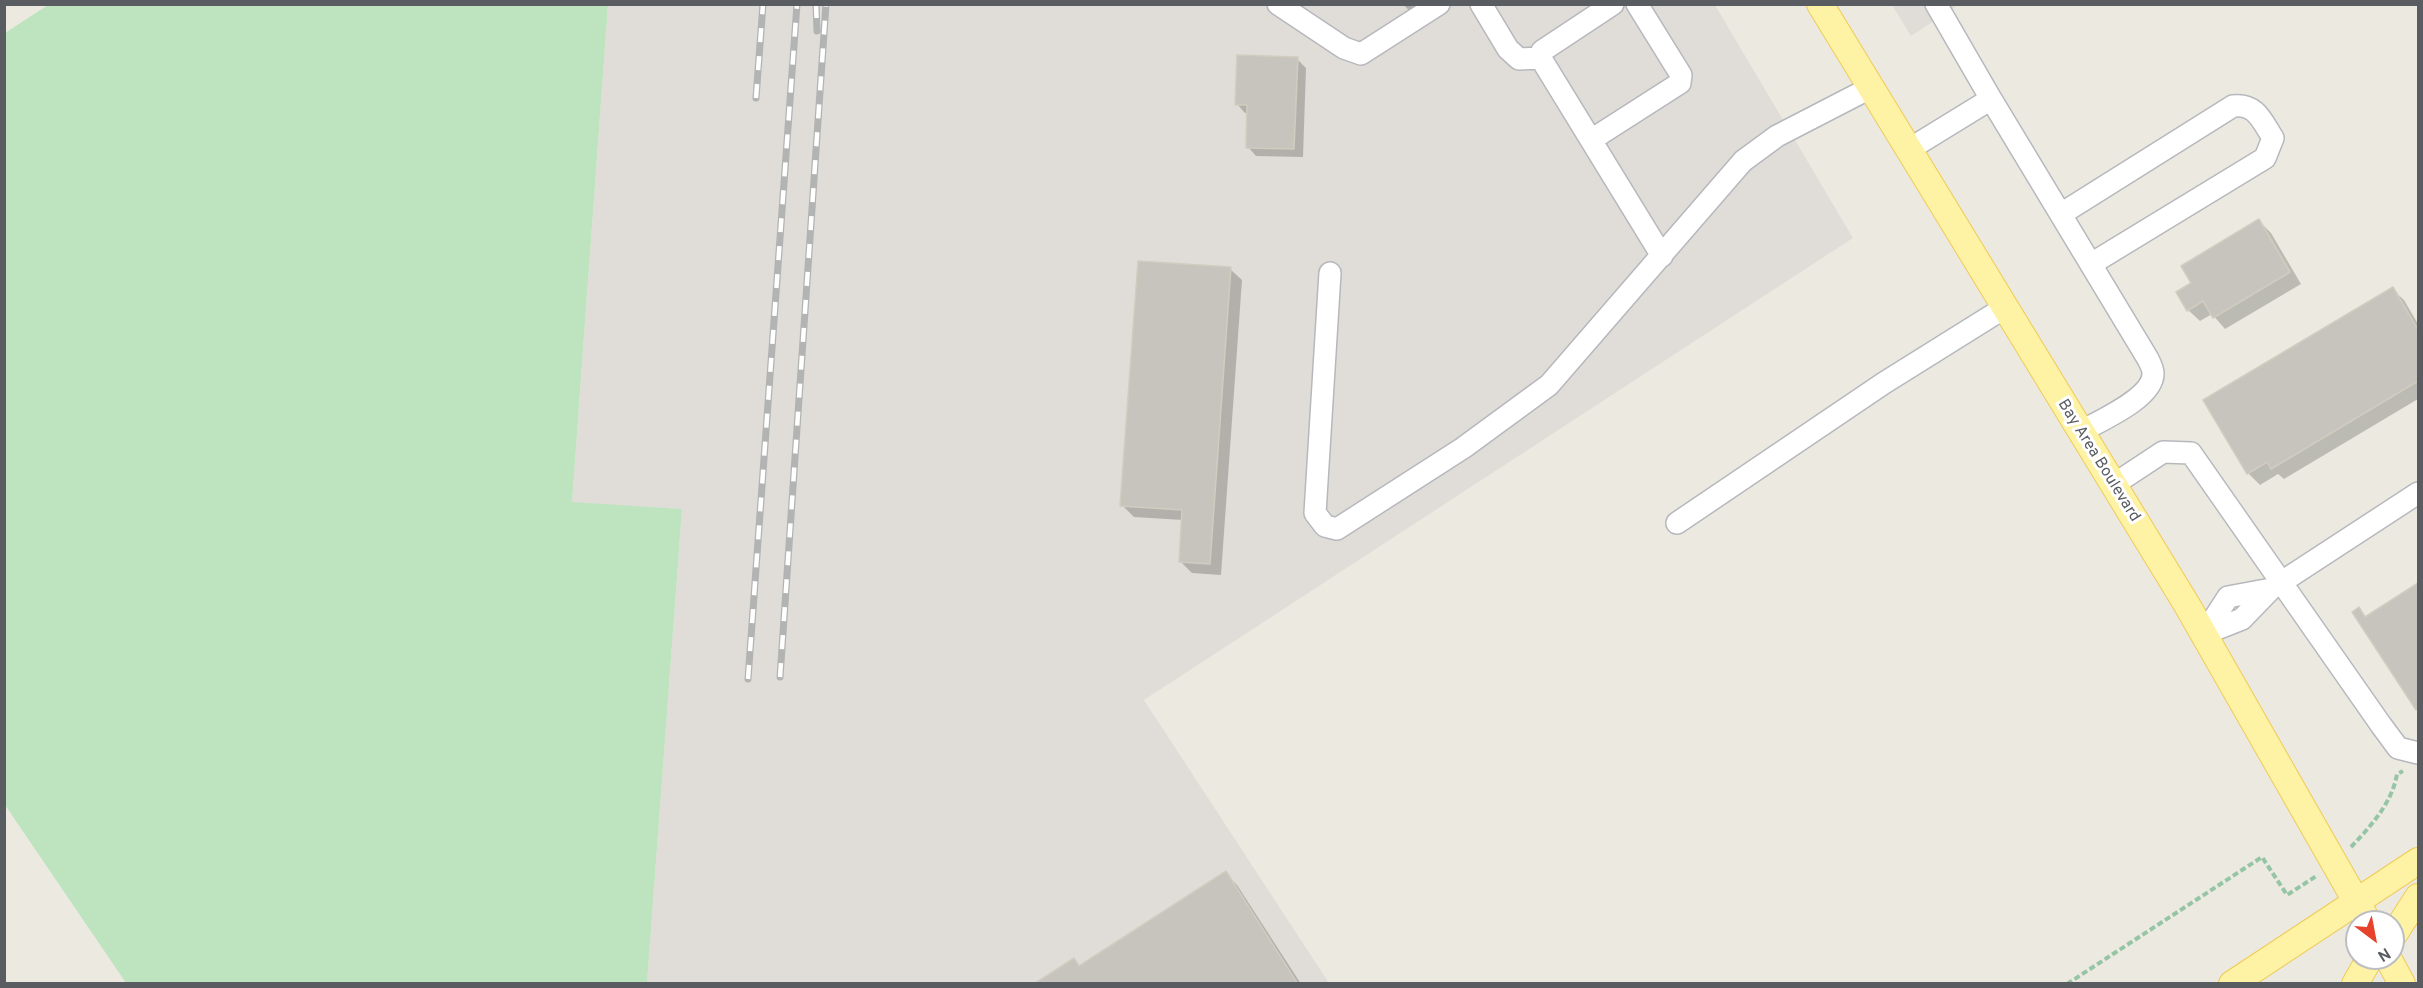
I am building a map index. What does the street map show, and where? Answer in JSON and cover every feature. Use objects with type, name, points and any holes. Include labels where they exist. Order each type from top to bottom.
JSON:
[{"type":"main road","name":"Bay Area Boulevard","points":[[1820,4],[2204,634],[2361,910]]},
{"type":"main road","points":[[2364,910],[2418,861]]},
{"type":"main road","points":[[2405,917],[2418,897]]},
{"type":"main road","points":[[2232,984],[2345,921]]},
{"type":"main road","points":[[2355,984],[2363,970]]},
{"type":"main road","points":[[2394,970],[2402,984]]},
{"type":"lane","points":[[1278,4],[1344,48],[1361,54],[1439,4]]},
{"type":"lane","points":[[1481,4],[1508,49],[1519,59],[1540,58]]},
{"type":"lane","points":[[1613,4],[1542,51],[1540,58],[1662,256]]},
{"type":"lane","points":[[1591,140],[1680,83],[1681,75],[1637,4]]},
{"type":"lane","points":[[1936,4],[2148,359],[2153,373],[2150,384],[2135,400],[2080,432]]},
{"type":"lane","points":[[1330,273],[1315,513],[1325,526],[1337,529],[1463,448],[1548,385],[1743,161],[1777,136],[1870,88]]},
{"type":"lane","points":[[1908,150],[1991,99]]},
{"type":"lane","points":[[2061,214],[2233,106],[2243,105],[2254,109],[2273,138],[2265,158],[2091,264]]},
{"type":"lane","points":[[1677,523],[1884,383],[2004,308]]},
{"type":"lane","points":[[2113,485],[2163,452],[2191,453],[2276,586],[2398,748],[2415,759]]},
{"type":"lane","points":[[2204,634],[2242,619],[2276,586],[2418,493]]},
{"type":"path","points":[[2067,984],[2262,857],[2287,895],[2334,865],[2371,825],[2394,790],[2397,774],[2415,759]]},
{"type":"shaded area","points":[[608,5],[1715,5],[1853,238],[1144,700],[1329,983],[647,983],[682,509],[572,503]]},
{"type":"shaded area","points":[[1892,5],[1958,5],[1911,36]]},
{"type":"green space","points":[[48,5],[608,5],[572,502],[682,509],[647,983],[126,983],[5,805],[5,33]]},
{"type":"building","points":[[1237,55],[1298,57],[1294,149],[1246,148],[1247,105],[1235,105]]},
{"type":"building","points":[[2259,219],[2290,272],[2213,318],[2203,301],[2187,311],[2176,292],[2191,283],[2181,266]]},
{"type":"building","points":[[1138,261],[1231,267],[1210,564],[1179,562],[1182,510],[1120,506]]},
{"type":"building","points":[[2393,287],[2418,330],[2418,381],[2271,469],[2267,462],[2247,474],[2203,400]]},
{"type":"building","points":[[2418,583],[2418,709],[2416,710],[2352,612],[2359,607],[2365,617]]},
{"type":"building","points":[[1226,871],[1298,984],[1034,984],[1074,958],[1079,966]]},
{"type":"railway","points":[[756,98],[763,4]]},
{"type":"railway","points":[[748,679],[797,4]]},
{"type":"railway","points":[[816,4],[817,31]]},
{"type":"railway","points":[[780,677],[826,4]]}]
